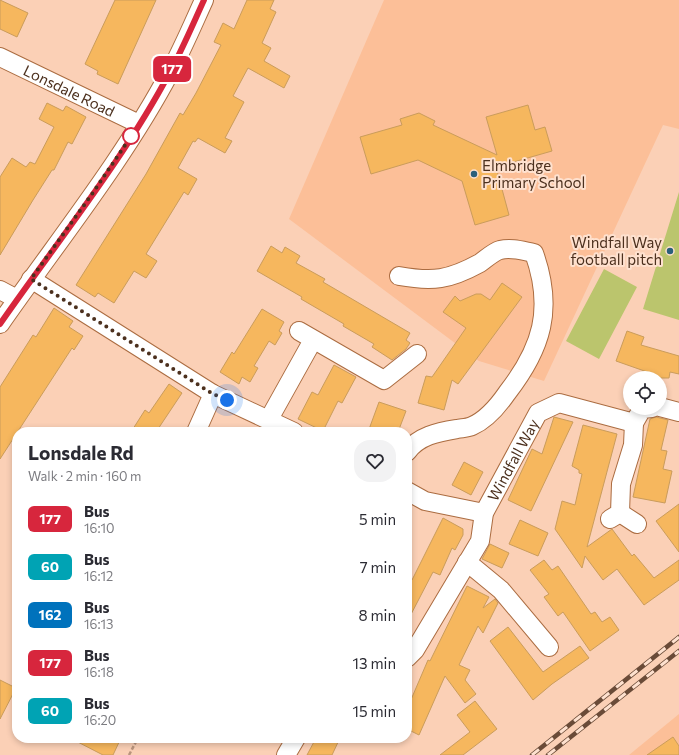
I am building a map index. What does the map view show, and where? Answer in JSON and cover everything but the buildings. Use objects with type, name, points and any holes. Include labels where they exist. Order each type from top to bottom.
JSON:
[{"type":"street","points":[[0,324],[92,194],[139,124],[170,72],[204,0]]},
{"type":"street","name":"Lonsdale Road","points":[[0,57],[139,124]]},
{"type":"street","points":[[399,276],[425,281],[442,279],[463,273],[499,250],[511,248],[534,253],[542,274],[544,299],[541,334],[524,372],[499,404],[485,418],[471,427],[434,433],[412,444]]},
{"type":"street","points":[[31,279],[213,394],[284,427]]},
{"type":"street","points":[[0,290],[17,299]]},
{"type":"street","points":[[269,419],[306,336],[384,380],[417,354]]},
{"type":"street","points":[[198,427],[213,394]]},
{"type":"street","name":"Windfall Way","points":[[412,653],[480,541],[484,513],[538,413],[559,403],[634,423]]},
{"type":"street","points":[[667,409],[679,412]]},
{"type":"street","points":[[637,524],[615,516],[621,484],[633,445],[634,423],[639,415]]},
{"type":"street","name":"Windfall Way","points":[[412,494],[425,501],[484,513]]},
{"type":"street","points":[[467,562],[501,590],[549,647]]},
{"type":"street","points":[[286,755],[293,743]]},
{"type":"path","points":[[129,755],[135,743]]},
{"type":"shaded area","name":"Elmbridge Primary School","points":[[384,0],[679,0],[679,129],[663,125],[544,381],[479,361],[289,219]]},
{"type":"shaded area","points":[[679,714],[679,755],[629,755]]},
{"type":"green space","name":"Windfall Way football pitch","points":[[679,192],[679,320],[643,309]]},
{"type":"green space","points":[[604,269],[637,287],[599,359],[566,341]]},
{"type":"railway","points":[[532,755],[679,637]]},
{"type":"railway","points":[[548,755],[679,651]]},
{"type":"bus line","name":"177","points":[[0,324],[92,194],[139,124],[170,72],[204,0]]},
{"type":"place","name":"Elmbridge Primary School","points":[[474,174]]},
{"type":"place","name":"Windfall Way football pitch","points":[[670,251]]},
{"type":"route","points":[[131,136],[134,132],[31,279],[213,394],[227,400]]}]
